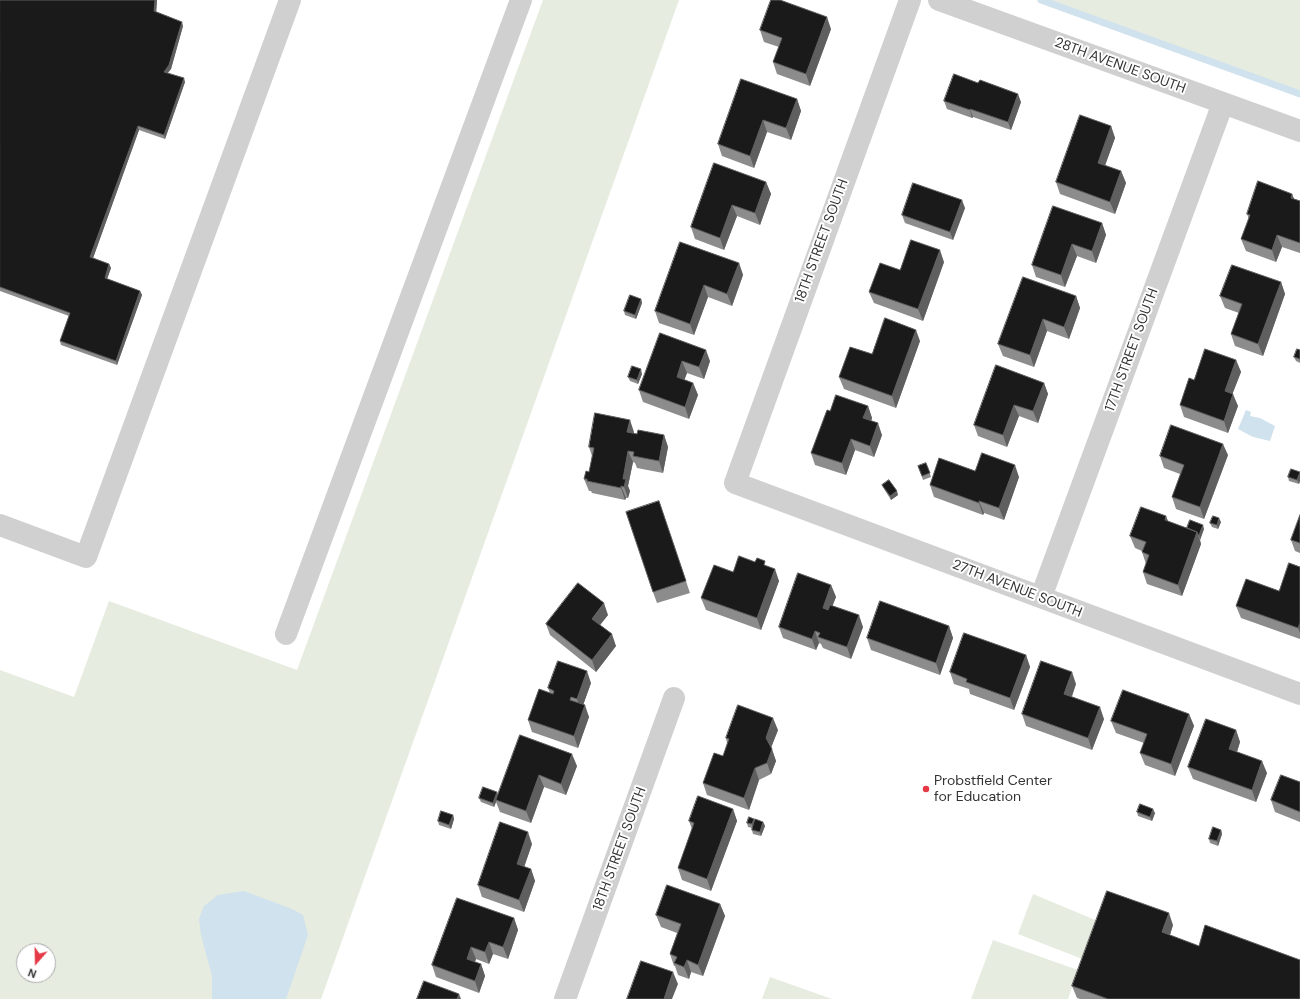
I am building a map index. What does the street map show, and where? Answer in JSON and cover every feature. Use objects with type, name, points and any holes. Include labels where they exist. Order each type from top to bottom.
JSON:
[{"type":"street","points":[[0,525],[86,557],[290,0]]},
{"type":"street","points":[[286,634],[522,0]]},
{"type":"street","name":"18TH STREET SOUTH","points":[[735,483],[910,0]]},
{"type":"street","name":"28TH AVENUE SOUTH","points":[[939,0],[1300,131]]},
{"type":"street","name":"17TH STREET SOUTH","points":[[1041,597],[1222,103]]},
{"type":"street","name":"27TH AVENUE SOUTH","points":[[735,483],[1300,694]]},
{"type":"street","name":"18TH STREET SOUTH","points":[[565,999],[674,698]]},
{"type":"shaded area","points":[[543,0],[679,0],[321,999],[0,999],[0,670],[74,697],[109,601],[297,670]]},
{"type":"shaded area","points":[[1046,0],[1300,0],[1300,92]]},
{"type":"shaded area","points":[[1033,894],[1100,922],[1085,960],[1018,934]]},
{"type":"shaded area","points":[[993,940],[1078,970],[1068,999],[971,999]]},
{"type":"shaded area","points":[[770,977],[832,999],[762,999]]},
{"type":"water","points":[[1246,410],[1251,412],[1250,416],[1260,418],[1275,426],[1270,441],[1253,437],[1238,429]]},
{"type":"water","points":[[244,891],[292,909],[303,915],[308,935],[286,999],[212,999],[212,976],[201,935],[199,919],[204,906],[218,895]]},
{"type":"building","points":[[0,0],[155,0],[154,11],[182,22],[169,65],[164,72],[184,78],[164,135],[138,126],[90,257],[109,264],[105,278],[140,291],[116,361],[60,341],[70,313],[0,287]]},
{"type":"building","points":[[771,0],[780,0],[827,17],[806,74],[773,62],[782,38],[760,30]]},
{"type":"building","points":[[954,74],[978,83],[980,80],[1018,94],[1008,122],[944,101]]},
{"type":"building","points":[[741,79],[797,99],[786,128],[763,120],[750,156],[718,144]]},
{"type":"building","points":[[1080,115],[1111,126],[1098,163],[1121,171],[1110,202],[1056,182]]},
{"type":"building","points":[[714,163],[766,182],[755,213],[732,205],[720,238],[691,227]]},
{"type":"building","points":[[1258,181],[1292,194],[1291,198],[1300,201],[1300,243],[1277,235],[1272,250],[1241,239],[1250,215],[1247,214]]},
{"type":"building","points":[[913,183],[962,200],[950,232],[902,215]]},
{"type":"building","points":[[1053,206],[1102,223],[1092,251],[1072,244],[1061,275],[1032,265]]},
{"type":"building","points":[[911,240],[940,250],[918,309],[869,292],[880,263],[900,270]]},
{"type":"building","points":[[680,242],[739,263],[727,294],[704,285],[690,324],[655,311]]},
{"type":"building","points":[[1232,265],[1281,282],[1258,344],[1231,334],[1242,304],[1220,296]]},
{"type":"building","points":[[1023,277],[1076,296],[1064,327],[1043,319],[1030,355],[998,344]]},
{"type":"building","points":[[630,295],[641,299],[635,315],[624,311]]},
{"type":"building","points":[[885,318],[916,330],[892,396],[839,377],[850,347],[872,354]]},
{"type":"building","points":[[660,333],[706,350],[699,367],[682,361],[677,377],[693,383],[685,407],[639,390]]},
{"type":"building","points":[[1205,349],[1236,360],[1225,391],[1233,394],[1224,421],[1180,405],[1189,378],[1194,380]]},
{"type":"building","points":[[1297,349],[1300,350],[1300,359],[1294,357]]},
{"type":"building","points":[[996,365],[1044,383],[1033,411],[1014,405],[1003,435],[974,425]]},
{"type":"building","points":[[632,366],[641,369],[637,380],[628,377]]},
{"type":"building","points":[[836,395],[868,406],[863,418],[878,423],[870,446],[851,439],[842,463],[811,453],[827,410],[830,411]]},
{"type":"building","points":[[595,413],[630,420],[627,432],[637,434],[638,430],[664,435],[659,461],[633,456],[634,452],[628,451],[623,479],[626,479],[624,487],[621,486],[621,488],[587,481],[587,479],[584,479],[586,471],[589,472],[594,448],[589,447]]},
{"type":"building","points":[[1171,425],[1223,444],[1200,507],[1172,497],[1184,465],[1160,456]]},
{"type":"building","points":[[982,453],[1015,465],[999,508],[979,501],[979,503],[930,485],[939,458],[975,471]]},
{"type":"building","points":[[926,463],[930,473],[922,476],[918,466]]},
{"type":"building","points":[[1291,469],[1300,472],[1297,480],[1288,477]]},
{"type":"building","points":[[889,480],[897,491],[890,496],[882,485]]},
{"type":"building","points":[[659,501],[686,581],[653,592],[626,512]]},
{"type":"building","points":[[1141,507],[1166,516],[1165,520],[1197,532],[1178,585],[1143,572],[1149,555],[1142,552],[1146,542],[1130,536]]},
{"type":"building","points":[[1300,515],[1300,543],[1291,540]]},
{"type":"building","points":[[1213,516],[1219,518],[1217,525],[1210,523]]},
{"type":"building","points":[[1190,520],[1203,525],[1199,535],[1197,532],[1187,528]]},
{"type":"building","points":[[739,556],[755,562],[757,558],[765,561],[764,565],[775,569],[757,618],[701,598],[714,565],[733,572]]},
{"type":"building","points":[[1289,563],[1300,567],[1300,623],[1298,628],[1236,606],[1246,579],[1279,591]]},
{"type":"building","points":[[798,573],[831,585],[823,608],[828,610],[830,605],[859,615],[847,647],[818,637],[820,633],[815,631],[812,639],[779,627]]},
{"type":"building","points":[[578,583],[604,603],[592,619],[612,634],[592,660],[546,624]]},
{"type":"building","points":[[880,601],[949,626],[936,663],[867,638]]},
{"type":"building","points":[[964,633],[1026,655],[1010,698],[966,682],[967,679],[950,672]]},
{"type":"building","points":[[558,661],[587,671],[577,699],[571,697],[570,700],[585,705],[574,736],[528,720],[539,689],[553,694],[554,691],[548,688]]},
{"type":"building","points":[[1041,661],[1072,672],[1064,694],[1100,707],[1088,738],[1022,714]]},
{"type":"building","points":[[1123,690],[1189,714],[1171,764],[1140,753],[1147,734],[1111,721]]},
{"type":"building","points":[[738,705],[773,718],[766,738],[772,749],[767,763],[755,768],[744,798],[703,783],[714,753],[723,756],[729,739],[726,738]]},
{"type":"building","points":[[1206,719],[1236,730],[1229,749],[1262,761],[1252,790],[1188,767]]},
{"type":"building","points":[[520,735],[572,754],[561,784],[539,775],[526,811],[496,800]]},
{"type":"building","points":[[1281,775],[1300,782],[1300,812],[1271,800]]},
{"type":"building","points":[[483,787],[497,792],[493,803],[479,798]]},
{"type":"building","points":[[698,796],[733,809],[707,879],[678,868],[694,823],[689,821]]},
{"type":"building","points":[[1140,804],[1153,809],[1150,817],[1137,812]]},
{"type":"building","points":[[441,811],[453,815],[449,825],[438,821]]},
{"type":"building","points":[[749,817],[754,819],[752,824],[747,823]]},
{"type":"building","points":[[755,819],[763,822],[760,832],[752,830]]},
{"type":"building","points":[[500,822],[528,832],[517,864],[531,869],[519,900],[478,885]]},
{"type":"building","points":[[1213,827],[1221,830],[1217,841],[1209,839]]},
{"type":"building","points":[[667,885],[720,904],[698,965],[687,960],[684,967],[674,963],[677,957],[670,954],[681,924],[656,915]]},
{"type":"building","points":[[1107,891],[1169,913],[1162,932],[1199,946],[1205,925],[1300,960],[1300,999],[1108,999],[1072,986]]},
{"type":"building","points":[[457,898],[514,918],[503,947],[489,942],[485,952],[471,947],[467,959],[481,964],[475,981],[432,965]]},
{"type":"building","points":[[641,961],[673,972],[664,999],[627,999]]},
{"type":"building","points":[[424,981],[459,994],[457,999],[417,999]]},
{"type":"waterway","points":[[1041,0],[1300,94]]},
{"type":"place","name":"Probstfield Center for Education","points":[[926,789]]}]
